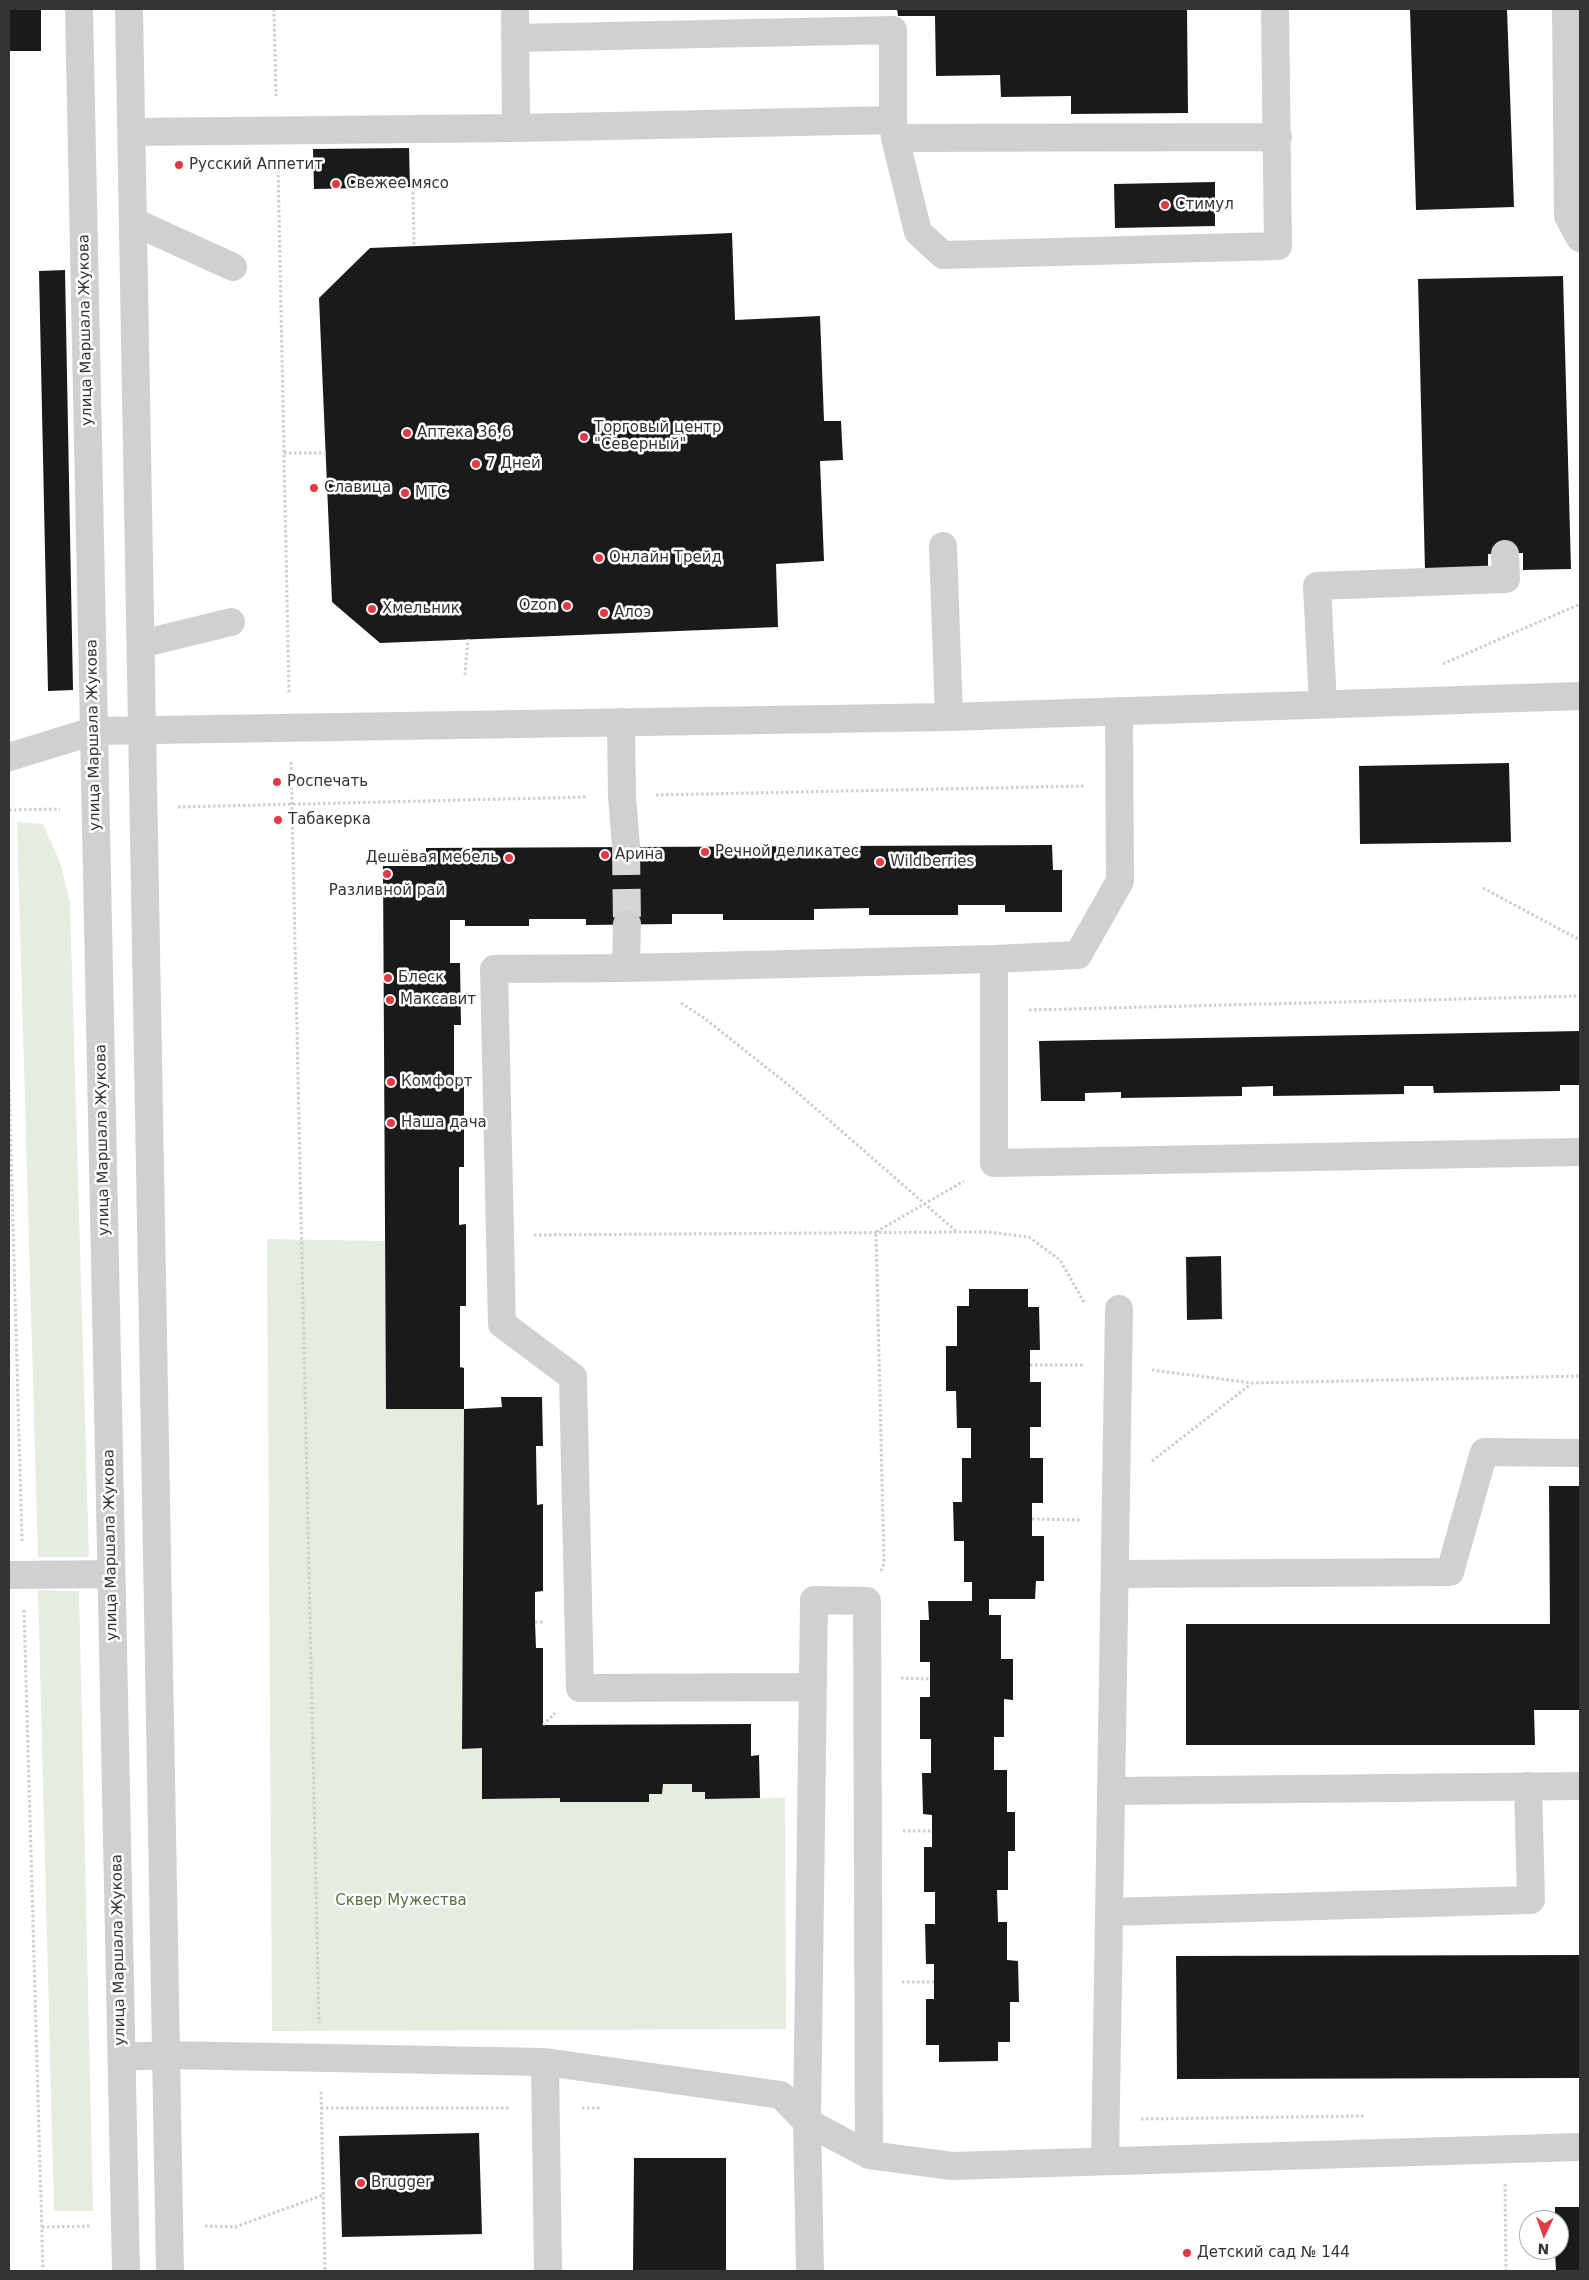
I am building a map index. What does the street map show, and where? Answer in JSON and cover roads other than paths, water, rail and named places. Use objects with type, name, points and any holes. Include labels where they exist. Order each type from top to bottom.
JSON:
[{"type":"street","name":"улица Маршала Жукова","points":[[79,9],[126,2271]]},
{"type":"street","points":[[129,9],[170,2271]]},
{"type":"street","points":[[515,9],[516,128]]},
{"type":"street","points":[[515,38],[893,30],[894,129],[918,232],[943,255],[1278,246],[1275,9]]},
{"type":"street","points":[[1566,9],[1568,216],[1580,238]]},
{"type":"street","points":[[132,132],[516,128],[894,129],[1278,137]]},
{"type":"street","points":[[134,222],[233,268]]},
{"type":"street","points":[[943,546],[949,716]]},
{"type":"street","points":[[1323,704],[1317,586],[1506,580],[1504,554]]},
{"type":"street","points":[[141,644],[231,622]]},
{"type":"street","points":[[9,757],[94,731],[949,716],[1580,696]]},
{"type":"street","points":[[812,1687],[580,1688],[573,1377],[502,1324],[494,969],[994,960],[1078,955],[1120,881],[1119,711]]},
{"type":"street","points":[[621,722],[622,796],[626,847]]},
{"type":"street","points":[[626,968],[627,924]]},
{"type":"street","points":[[994,960],[994,1163],[1580,1152]]},
{"type":"street","points":[[1105,2162],[1120,1309]]},
{"type":"street","points":[[1115,1574],[1450,1572],[1484,1452],[1580,1453]]},
{"type":"street","points":[[16,1575],[111,1574]]},
{"type":"street","points":[[810,2271],[806,2122],[814,1600],[867,1601],[869,2154]]},
{"type":"street","points":[[1109,1912],[1531,1900],[1528,1786]]},
{"type":"street","points":[[1111,1791],[1580,1786]]},
{"type":"street","points":[[122,2057],[166,2055],[545,2062],[781,2094],[806,2122],[869,2154],[952,2166],[1580,2147]]},
{"type":"street","points":[[545,2062],[548,2271]]},
{"type":"tunnel","points":[[626,847],[627,924]]},
{"type":"place","name":"Русский Аппетит","points":[[179,165]]},
{"type":"place","name":"Свежее мясо","points":[[336,184]]},
{"type":"place","name":"Стимул","points":[[1165,205]]},
{"type":"place","name":"Аптека 36,6","points":[[407,433]]},
{"type":"place","name":"Торговый центр \"Северный\"","points":[[584,437]]},
{"type":"place","name":"7 Дней","points":[[476,464]]},
{"type":"place","name":"Славица","points":[[314,488]]},
{"type":"place","name":"МТС","points":[[405,493]]},
{"type":"place","name":"Онлайн Трейд","points":[[599,558]]},
{"type":"place","name":"Ozon","points":[[567,606]]},
{"type":"place","name":"Хмельник","points":[[372,609]]},
{"type":"place","name":"Алоэ","points":[[604,613]]},
{"type":"place","name":"Роспечать","points":[[277,782]]},
{"type":"place","name":"Табакерка","points":[[278,820]]},
{"type":"place","name":"Речной деликатес","points":[[705,852]]},
{"type":"place","name":"Арина","points":[[605,855]]},
{"type":"place","name":"Дешёвая мебель","points":[[509,858]]},
{"type":"place","name":"Wildberries","points":[[880,862]]},
{"type":"place","name":"Разливной рай","points":[[387,874]]},
{"type":"place","name":"Блеск","points":[[388,978]]},
{"type":"place","name":"Максавит","points":[[390,1000]]},
{"type":"place","name":"Комфорт","points":[[391,1082]]},
{"type":"place","name":"Наша дача","points":[[391,1123]]},
{"type":"place","name":"Brugger","points":[[361,2183]]},
{"type":"place","name":"Детский сад № 144","points":[[1187,2253]]},
{"type":"park label","name":"Сквер Мужества","points":[[401,1901]]}]
